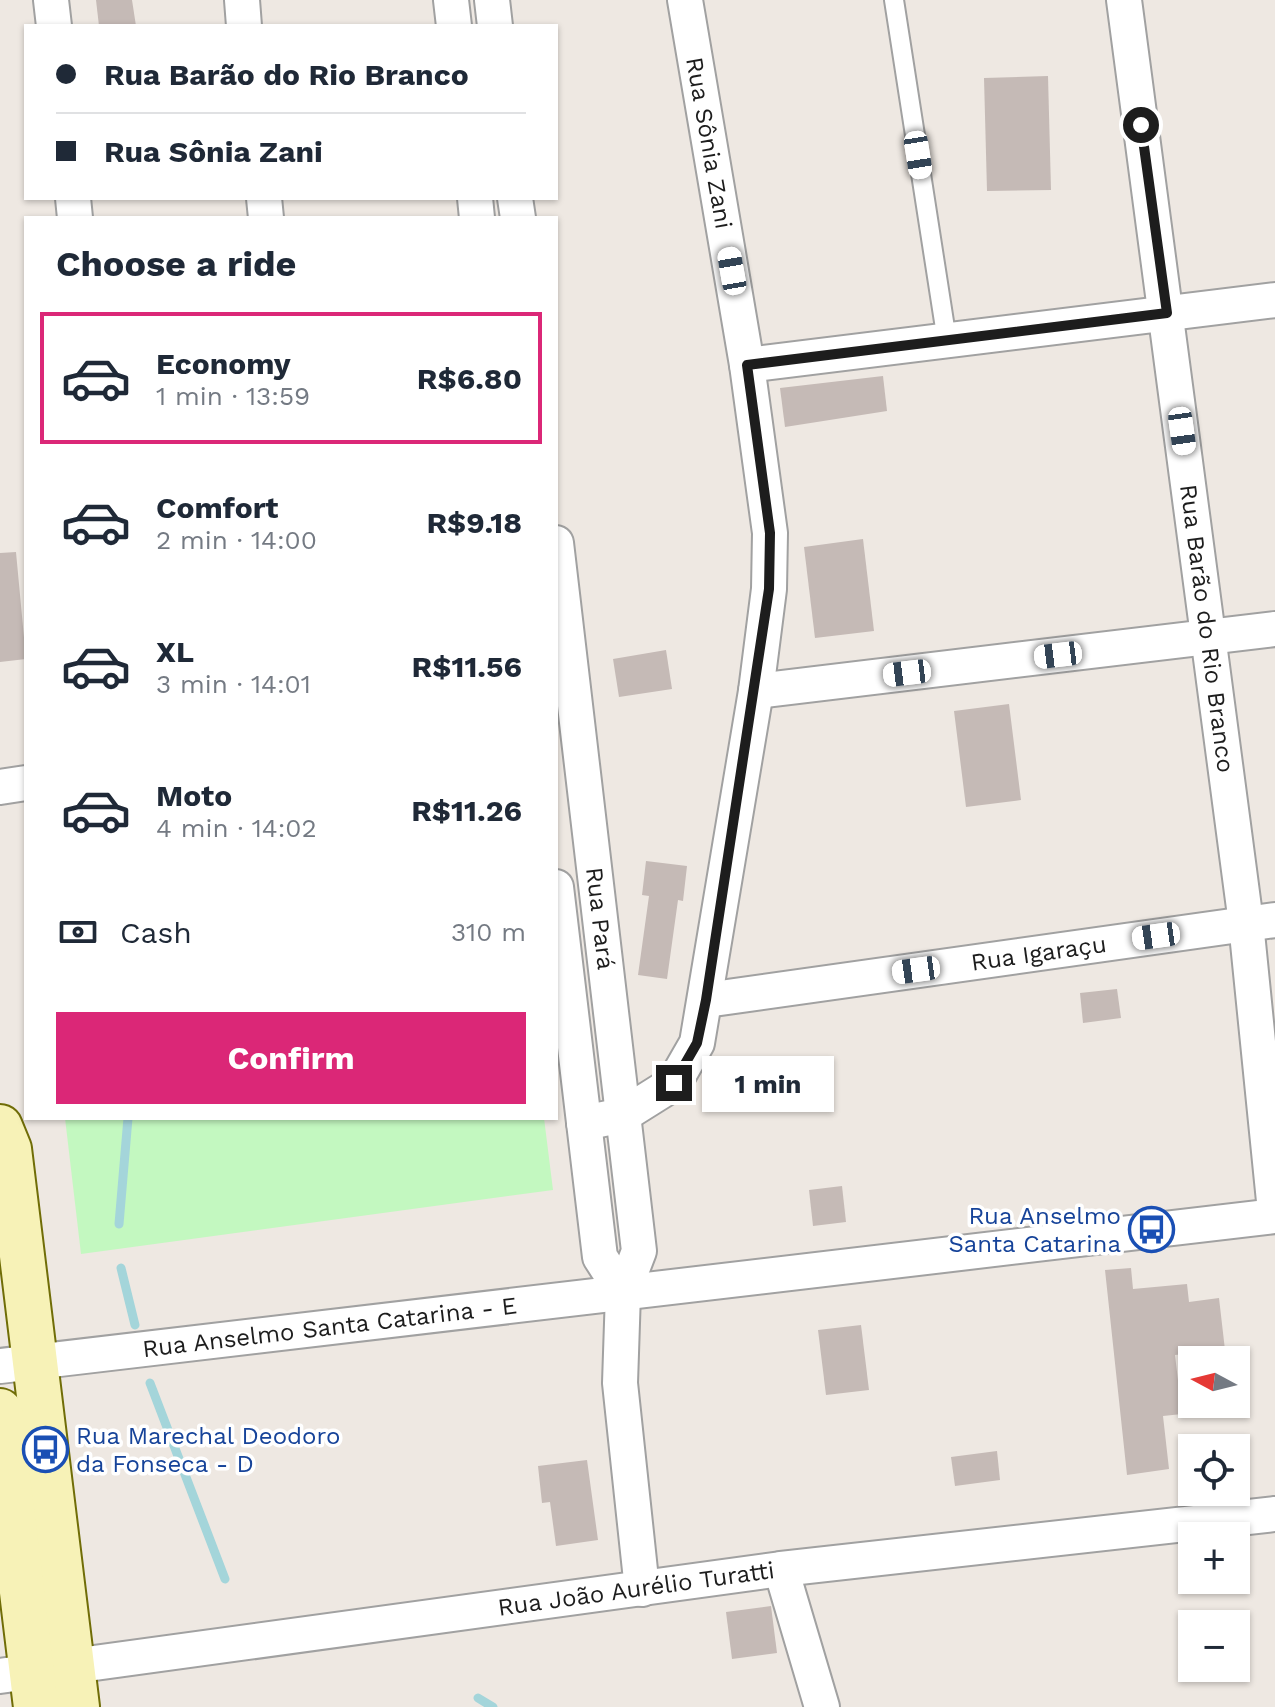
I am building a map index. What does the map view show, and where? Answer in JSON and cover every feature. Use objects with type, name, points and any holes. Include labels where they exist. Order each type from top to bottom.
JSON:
[{"type":"street","points":[[51,0],[54,24]]},
{"type":"street","points":[[242,0],[244,24]]},
{"type":"street","points":[[451,0],[454,24]]},
{"type":"street","points":[[492,0],[495,24]]},
{"type":"street","name":"Rua Sônia Zani","points":[[584,1123],[623,1115],[674,1083],[697,1043],[756,691],[769,589],[770,533],[747,365],[685,0]]},
{"type":"street","name":"Rua Barão do Rio Branco","points":[[1124,0],[1209,636],[1260,922],[1275,1213]]},
{"type":"street","points":[[747,365],[1275,300]]},
{"type":"street","name":"Rua Pará","points":[[558,578],[566,717],[623,1115],[639,1251],[623,1293],[620,1383],[642,1589]]},
{"type":"street","points":[[756,691],[1275,629]]},
{"type":"street","points":[[0,787],[24,783]]},
{"type":"street","name":"Rua Pará","points":[[558,904],[600,1257],[623,1293]]},
{"type":"street","name":"Rua Igaraçu","points":[[706,1000],[1260,922]]},
{"type":"street","points":[[0,1127],[9,1149],[17,1364],[44,1686]]},
{"type":"street","points":[[623,1293],[1275,1213]]},
{"type":"street","name":"Rua Anselmo Santa Catarina - E","points":[[17,1364],[623,1293]]},
{"type":"street","points":[[0,1411],[44,1686]]},
{"type":"street","name":"Rua João Aurélio Turatti","points":[[44,1686],[781,1569],[1275,1514]]},
{"type":"street","points":[[781,1569],[822,1707]]},
{"type":"lane","points":[[894,0],[947,341]]},
{"type":"green space","points":[[65,1120],[544,1120],[553,1190],[81,1254]]},
{"type":"building","points":[[96,0],[132,0],[136,24],[99,24]]},
{"type":"building","points":[[1048,76],[1051,190],[987,191],[984,78]]},
{"type":"building","points":[[883,376],[887,411],[785,427],[780,388]]},
{"type":"building","points":[[863,539],[874,631],[815,638],[804,547]]},
{"type":"building","points":[[16,552],[24,659],[0,662],[0,553]]},
{"type":"building","points":[[666,650],[672,689],[619,697],[613,659]]},
{"type":"building","points":[[1009,704],[1021,800],[966,807],[954,711]]},
{"type":"building","points":[[646,861],[687,866],[683,901],[678,900],[667,979],[638,975],[649,896],[642,895]]},
{"type":"building","points":[[1117,989],[1121,1018],[1083,1023],[1080,993]]},
{"type":"building","points":[[842,1186],[846,1222],[813,1226],[809,1190]]},
{"type":"building","points":[[1131,1268],[1133,1289],[1187,1284],[1189,1302],[1219,1298],[1225,1346],[1178,1346],[1178,1355],[1175,1355],[1178,1414],[1163,1416],[1169,1469],[1127,1475],[1105,1270]]},
{"type":"building","points":[[861,1325],[869,1390],[826,1395],[818,1330]]},
{"type":"building","points":[[997,1451],[1000,1480],[955,1486],[951,1457]]},
{"type":"building","points":[[587,1460],[598,1540],[556,1546],[550,1502],[542,1503],[538,1466]]},
{"type":"building","points":[[771,1606],[777,1653],[732,1659],[726,1612]]},
{"type":"waterway","points":[[119,1224],[128,1120]]},
{"type":"waterway","points":[[121,1268],[135,1325]]},
{"type":"waterway","points":[[150,1383],[225,1579]]},
{"type":"waterway","points":[[478,1698],[493,1707]]},
{"type":"place","name":"Rua Anselmo Santa Catarina","points":[[1152,1230]]},
{"type":"place","name":"Rua Marechal Deodoro da Fonseca - D","points":[[45,1450]]},
{"type":"route","points":[[674,1083],[697,1043],[706,1000],[756,691],[769,589],[770,533],[747,365],[1167,313],[1141,125]]}]
